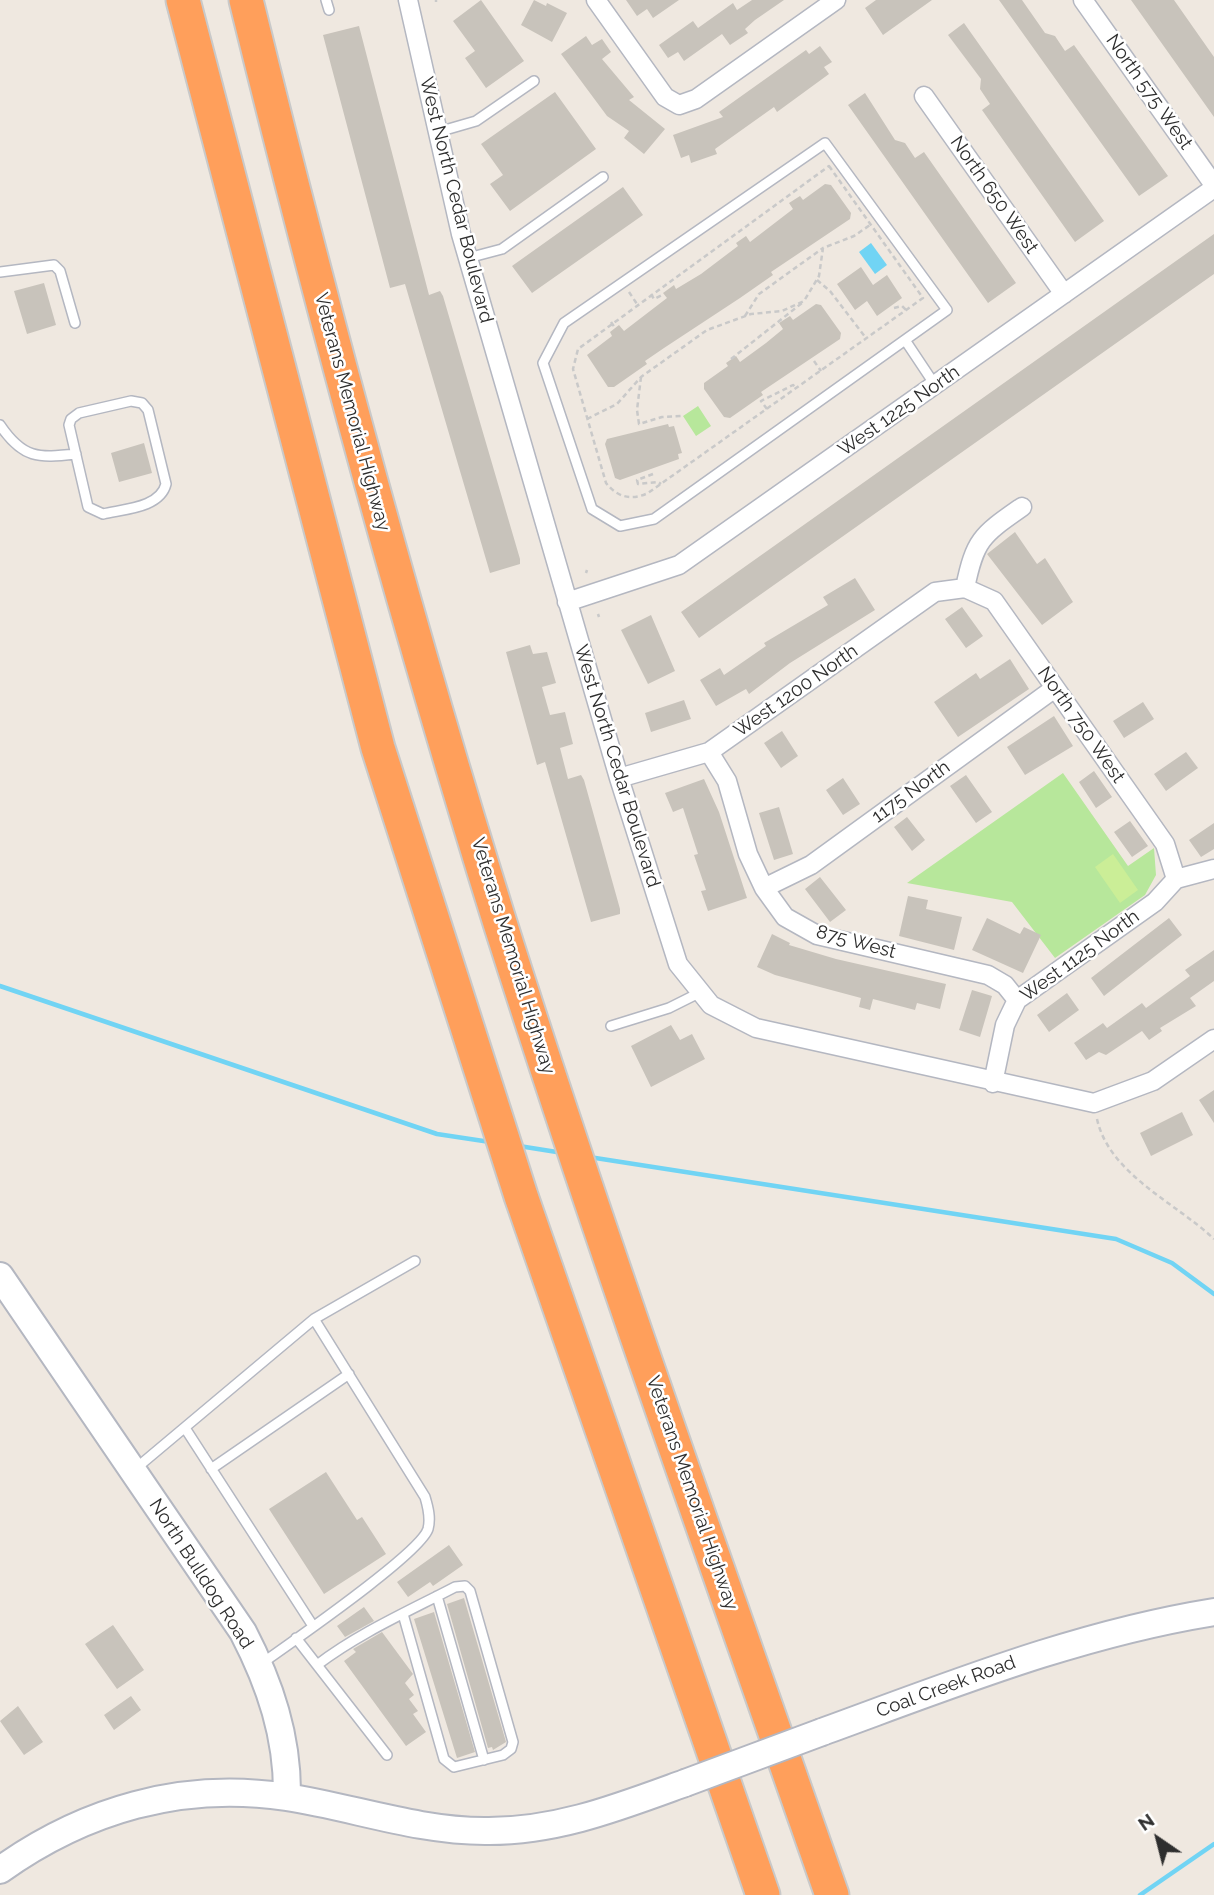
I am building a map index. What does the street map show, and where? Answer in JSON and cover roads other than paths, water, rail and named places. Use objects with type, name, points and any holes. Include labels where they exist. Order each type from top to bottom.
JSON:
[{"type":"highway","points":[[183,0],[378,748],[481,1078],[763,1895]]},
{"type":"highway","name":"Veterans Memorial Highway","points":[[246,0],[362,453],[500,920],[598,1226],[832,1895]]},
{"type":"main road","name":"North Bulldog Road","points":[[0,1276],[243,1632],[259,1665],[282,1732],[287,1797]]},
{"type":"main road","name":"Coal Creek Road","points":[[287,1797],[427,1826],[514,1830],[592,1816],[1048,1650],[1167,1620],[1214,1612]]},
{"type":"main road","points":[[0,1870],[62,1831],[125,1807],[207,1793],[287,1797]]},
{"type":"street","name":"West North Cedar Boulevard","points":[[408,0],[468,258],[619,778],[678,964],[711,1005],[756,1028],[993,1083],[1094,1103],[1153,1081],[1214,1039]]},
{"type":"street","points":[[596,0],[665,97],[680,105],[696,99],[836,0]]},
{"type":"street","name":"North 575 West","points":[[1083,0],[1214,186]]},
{"type":"street","name":"North 650 West","points":[[924,96],[1064,294]]},
{"type":"street","name":"West 1225 North","points":[[567,601],[679,565],[1214,186]]},
{"type":"street","points":[[965,588],[972,556],[980,539],[1022,508]]},
{"type":"street","name":"North 750 West","points":[[965,588],[994,601],[1165,844],[1176,879]]},
{"type":"street","name":"West 1200 North","points":[[619,778],[709,752],[935,592],[965,588]]},
{"type":"street","name":"1175 North","points":[[764,888],[811,864],[1055,688]]},
{"type":"street","name":"875 West","points":[[709,752],[727,781],[748,855],[764,888],[785,918],[817,934],[988,975],[1005,985],[1017,1000]]},
{"type":"street","points":[[1176,879],[1214,869]]},
{"type":"street","name":"West 1125 North","points":[[993,1083],[1006,1025],[1017,1000],[1155,902],[1176,879]]},
{"type":"lane","points":[[326,0],[328,10]]},
{"type":"lane","points":[[438,132],[476,121],[534,81]]},
{"type":"lane","points":[[825,143],[947,310],[905,340],[653,519],[620,526],[592,509],[543,363],[564,323],[825,143]]},
{"type":"lane","points":[[468,258],[502,249],[603,177]]},
{"type":"lane","points":[[0,272],[54,265],[60,271],[75,323]]},
{"type":"lane","points":[[905,340],[935,385]]},
{"type":"lane","points":[[131,401],[142,402],[148,410],[163,472],[163,493],[155,501],[103,513],[94,512],[88,507],[76,454],[69,425],[71,419],[79,414],[131,401]]},
{"type":"lane","points":[[0,425],[14,445],[39,458],[76,454]]},
{"type":"lane","points":[[611,1026],[669,1008],[701,992]]},
{"type":"lane","points":[[132,1471],[314,1319],[415,1261]]},
{"type":"lane","points":[[259,1665],[408,1555],[428,1528],[429,1513],[425,1497],[314,1319]]},
{"type":"lane","points":[[211,1469],[349,1374]]},
{"type":"lane","points":[[185,1428],[313,1626]]},
{"type":"lane","points":[[317,1665],[340,1648],[403,1614],[455,1587],[465,1586],[470,1591],[513,1742],[511,1749],[503,1755],[454,1767],[444,1759],[403,1614]]},
{"type":"lane","points":[[437,1597],[484,1760]]},
{"type":"lane","points":[[296,1639],[387,1755]]},
{"type":"water","points":[[871,243],[887,265],[875,274],[859,252]]},
{"type":"waterway","points":[[0,986],[437,1134],[490,1142]]},
{"type":"waterway","points":[[519,1146],[563,1153]]},
{"type":"waterway","points":[[589,1157],[1116,1239],[1172,1263],[1214,1294]]},
{"type":"waterway","points":[[1140,1895],[1214,1844]]}]
